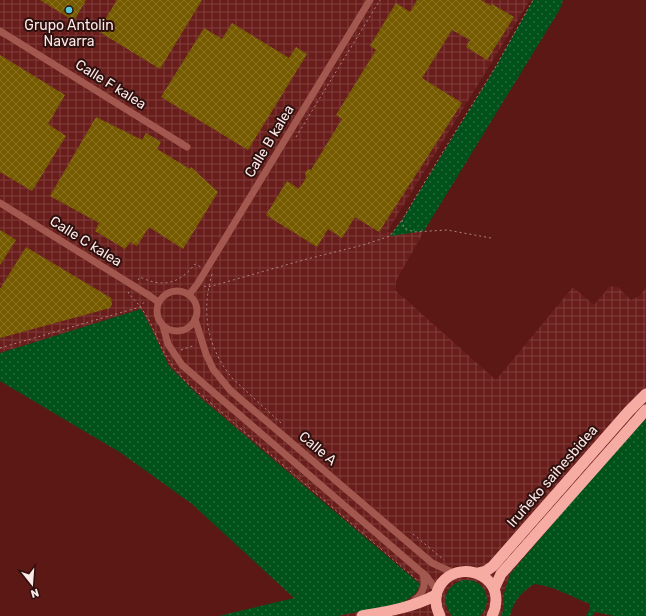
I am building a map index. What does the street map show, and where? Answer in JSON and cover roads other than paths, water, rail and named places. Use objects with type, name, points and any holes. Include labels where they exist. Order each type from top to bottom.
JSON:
[{"type":"highway","name":"Iruñeko saihesbidea","points":[[478,573],[486,571],[493,566],[629,411],[646,394]]},
{"type":"highway","name":"Iruñeko saihesbidea","points":[[494,589],[501,574],[646,410]]},
{"type":"highway","points":[[440,616],[437,611],[436,603],[437,593],[441,584],[446,578],[454,573],[470,571],[478,573],[490,580],[494,589],[496,605],[492,616]]},
{"type":"highway","points":[[362,616],[407,607],[424,601],[437,593]]},
{"type":"street","name":"Calle B kalea","points":[[189,295],[206,270],[370,0]]},
{"type":"street","name":"Calle F kalea","points":[[0,31],[187,147]]},
{"type":"street","name":"Calle C kalea","points":[[0,203],[158,302]]},
{"type":"street","points":[[174,291],[185,292],[189,295],[193,299],[197,308],[196,319],[193,323],[184,330],[178,331],[173,331],[163,326],[157,315],[158,302],[165,294],[174,291]]},
{"type":"street","name":"Calle A","points":[[196,319],[206,354],[213,369],[230,390],[432,563],[454,573]]},
{"type":"street","name":"Calle A","points":[[163,326],[168,344],[182,365],[423,573],[437,593]]},
{"type":"street","points":[[407,607],[416,599],[424,588],[425,580],[423,573]]},
{"type":"place","name":"Grupo Antolin Navarra","points":[[69,10]]}]
